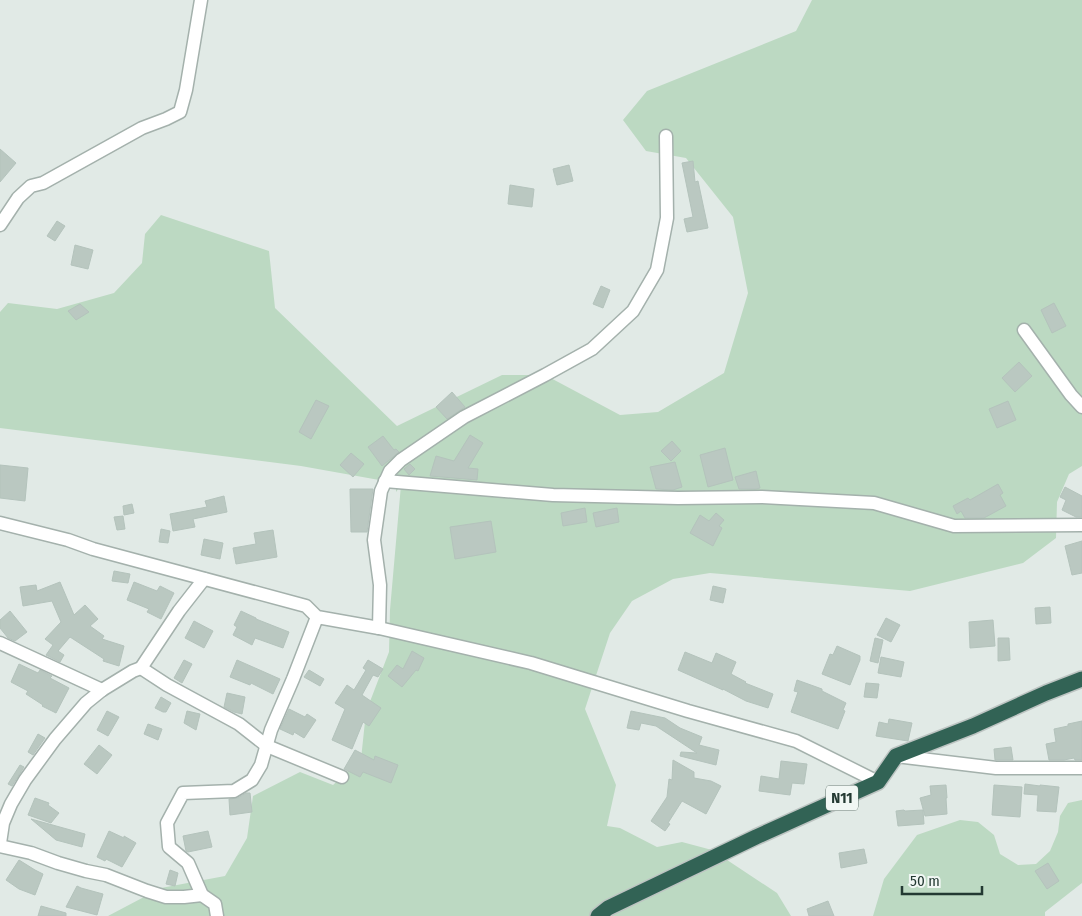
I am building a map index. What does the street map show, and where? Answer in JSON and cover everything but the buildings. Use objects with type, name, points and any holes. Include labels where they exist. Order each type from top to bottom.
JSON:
[{"type":"highway","points":[[896,756],[973,726],[1046,693],[1082,680]]},
{"type":"highway","name":"N11","points":[[598,916],[608,908],[756,837],[878,782],[896,756]]},
{"type":"street","points":[[0,225],[18,198],[31,186],[43,184],[142,128],[180,112],[186,90],[201,0]]},
{"type":"street","points":[[379,628],[380,585],[374,540],[381,491],[390,471],[402,460],[464,416],[592,349],[633,311],[657,270],[667,218],[666,136]]},
{"type":"street","points":[[1024,330],[1071,395],[1082,407]]},
{"type":"street","points":[[385,481],[554,494],[678,498],[762,497],[874,503],[954,526],[1082,525]]},
{"type":"street","points":[[0,523],[306,606],[317,617],[379,628],[531,664],[796,741],[878,782]]},
{"type":"street","points":[[204,579],[179,611],[140,668],[102,690],[86,703],[55,739],[25,780],[11,804],[3,823],[0,845],[86,871],[106,875],[146,891],[166,896],[202,896],[215,904],[217,916]]},
{"type":"street","points":[[202,896],[188,863],[169,847],[167,823],[183,793],[234,791],[252,780],[261,765],[271,730],[294,679],[317,617]]},
{"type":"street","points":[[0,643],[102,690]]},
{"type":"street","points":[[140,668],[167,685],[239,724],[267,746],[342,777]]},
{"type":"street","points":[[896,756],[996,768],[1082,768]]},
{"type":"green space","points":[[812,0],[1082,0],[1082,466],[1069,474],[1057,502],[1056,538],[1023,563],[910,591],[710,573],[673,579],[632,601],[610,633],[585,709],[616,785],[607,826],[620,828],[657,847],[682,842],[712,850],[777,893],[791,916],[108,916],[161,888],[225,876],[247,838],[253,796],[300,772],[333,785],[361,759],[366,712],[389,652],[390,610],[401,485],[396,492],[396,483],[301,466],[0,428],[0,312],[8,303],[57,309],[114,293],[142,263],[145,234],[161,215],[269,251],[275,308],[397,426],[502,375],[545,375],[620,415],[658,412],[724,373],[748,293],[733,217],[686,158],[646,151],[623,120],[647,91],[796,31]]},
{"type":"green space","points":[[1082,800],[1082,883],[1045,912],[1045,916],[873,916],[884,879],[917,835],[960,820],[978,822],[994,835],[1000,854],[1018,865],[1036,864],[1050,851],[1058,832],[1060,816],[1068,803]]}]
